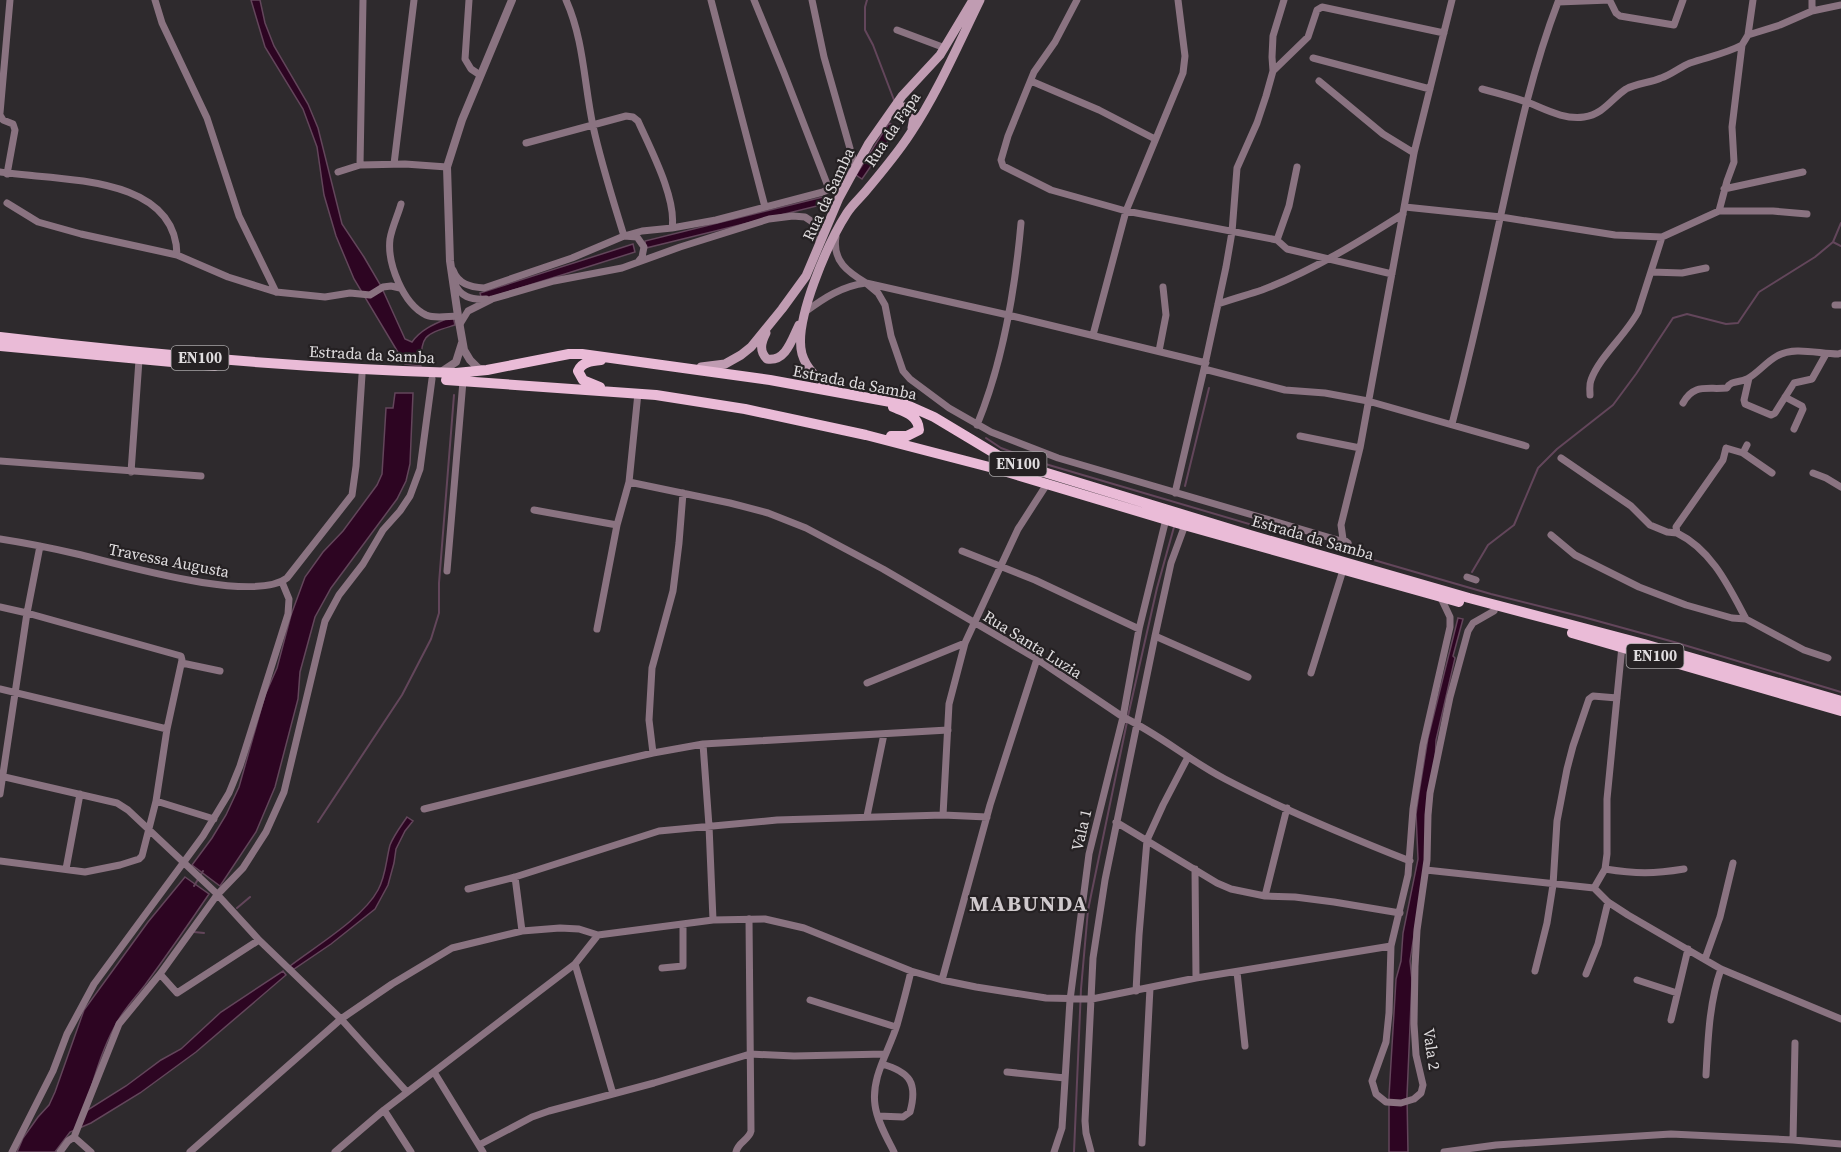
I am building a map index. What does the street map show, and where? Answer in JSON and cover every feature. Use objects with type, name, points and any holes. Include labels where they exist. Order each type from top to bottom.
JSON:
[{"type":"main road","name":"Rua da Samba","points":[[689,368],[713,367],[734,360],[751,347],[782,309],[806,276],[839,198],[858,162],[895,104],[945,48],[973,0]]},
{"type":"main road","name":"Rua da Fapa","points":[[839,392],[818,378],[804,359],[800,339],[805,312],[833,235],[851,207],[904,143],[932,97],[980,0]]},
{"type":"main road","points":[[879,129],[895,110],[904,106],[910,107],[913,111],[914,122],[904,143]]},
{"type":"main road","points":[[782,309],[761,344],[767,359],[775,360],[788,348],[805,312]]},
{"type":"main road","name":"Estrada da Samba","points":[[0,337],[105,350],[430,376],[567,390],[618,391],[745,409],[866,435],[986,466],[1343,570],[1622,646],[1841,711]]},
{"type":"main road","name":"Estrada da Samba","points":[[0,346],[139,360],[362,375],[401,374]]},
{"type":"main road","name":"Estrada da Samba","points":[[430,376],[487,370],[569,354],[582,354],[689,368],[907,405],[922,411],[999,456],[1024,466],[1250,535],[1469,598],[1644,644],[1841,701]]},
{"type":"main road","points":[[618,391],[583,380],[578,371],[584,363],[619,358]]},
{"type":"main road","points":[[866,435],[907,436],[919,430],[919,422],[914,417],[874,398]]},
{"type":"street","points":[[10,0],[0,114],[3,120],[13,124],[15,130],[3,173],[79,180],[126,191],[162,214],[175,234],[177,255]]},
{"type":"street","points":[[155,0],[162,23],[207,118],[239,216],[276,292]]},
{"type":"street","points":[[360,165],[363,0]]},
{"type":"street","points":[[394,164],[414,0]]},
{"type":"street","points":[[469,0],[465,59],[471,69],[480,75]]},
{"type":"street","points":[[487,370],[478,368],[464,350],[450,261],[447,167],[453,143],[512,0]]},
{"type":"street","points":[[566,0],[582,55],[593,125],[624,236]]},
{"type":"street","points":[[711,0],[765,207]]},
{"type":"street","points":[[753,0],[830,189]]},
{"type":"street","points":[[450,261],[459,280],[472,287],[484,288],[572,258],[624,236],[642,231],[716,220],[830,189],[846,178],[858,162],[824,57],[812,0]]},
{"type":"street","points":[[1077,0],[1055,42],[1034,72],[1013,123],[1001,160],[1002,164],[1051,190],[1126,211],[1277,240],[1287,249],[1392,274]]},
{"type":"street","points":[[1093,335],[1126,211],[1183,73],[1185,56],[1178,0]]},
{"type":"street","points":[[1174,493],[1227,267],[1232,232],[1236,168],[1257,123],[1273,71],[1273,36],[1284,0]]},
{"type":"street","points":[[1320,535],[1329,534],[1341,525],[1359,447],[1414,153],[1452,0]]},
{"type":"street","points":[[1452,424],[1477,324],[1526,102],[1556,1],[1610,0],[1616,13],[1620,16],[1674,26],[1683,0]]},
{"type":"street","points":[[1719,212],[1724,189],[1734,162],[1732,127],[1742,45],[1748,35],[1753,0]]},
{"type":"street","points":[[1812,0],[1812,11]]},
{"type":"street","points":[[1748,35],[1780,25],[1812,11],[1841,5]]},
{"type":"street","points":[[1273,71],[1308,37],[1317,10],[1322,7],[1444,33]]},
{"type":"street","points":[[897,30],[945,48]]},
{"type":"street","points":[[1482,89],[1550,112],[1584,117],[1596,114],[1626,89],[1663,78],[1684,66],[1742,45]]},
{"type":"street","points":[[1313,58],[1430,89]]},
{"type":"street","points":[[1031,81],[1092,106],[1155,139]]},
{"type":"street","points":[[1319,81],[1383,134],[1414,153]]},
{"type":"street","points":[[526,143],[626,116],[633,117],[638,121],[669,195],[674,222],[672,228]]},
{"type":"street","points":[[338,172],[360,165],[447,167]]},
{"type":"street","points":[[1277,240],[1289,206],[1297,167]]},
{"type":"street","points":[[1724,189],[1803,172]]},
{"type":"street","points":[[7,203],[38,222],[177,255],[228,277],[276,292],[325,297],[350,292],[370,295],[395,286],[400,288]]},
{"type":"street","points":[[401,204],[390,243],[391,256],[400,288],[420,311],[427,315],[459,320]]},
{"type":"street","points":[[1218,304],[1262,290],[1293,276],[1371,234],[1404,210],[1501,217],[1615,235],[1662,237],[1719,212],[1773,211],[1807,214]]},
{"type":"street","points":[[459,320],[468,311],[492,299],[554,281],[634,264],[724,232],[769,219],[805,217],[814,223],[820,238],[816,253]]},
{"type":"street","name":"Estrada da Samba","points":[[843,220],[834,248],[837,257],[849,272],[878,293],[885,305],[891,336],[903,370],[910,379],[949,408],[991,432],[1032,449],[1348,543],[1343,539],[1341,525]]},
{"type":"street","points":[[977,425],[993,381],[1008,315],[1021,223]]},
{"type":"street","points":[[624,236],[637,237],[642,243],[644,252],[634,264]]},
{"type":"street","points":[[1590,395],[1590,383],[1595,372],[1633,321],[1641,304],[1662,237]]},
{"type":"street","points":[[1651,273],[1682,273],[1706,268]]},
{"type":"street","points":[[453,280],[457,288],[472,300],[492,299]]},
{"type":"street","points":[[805,312],[831,294],[866,283],[1159,351],[1277,389],[1325,393],[1368,401],[1526,446]]},
{"type":"street","points":[[1159,351],[1166,315],[1163,287]]},
{"type":"street","points":[[60,1152],[74,1137],[119,1024],[160,974],[216,893],[243,868],[266,832],[284,792],[325,621],[339,595],[410,496],[420,469],[430,376],[456,362],[463,340]]},
{"type":"street","points":[[1683,403],[1692,390],[1725,388],[1731,382],[1749,378],[1785,352],[1806,351],[1840,355]]},
{"type":"street","points":[[1749,378],[1745,404],[1771,415],[1794,383],[1812,379],[1826,354]]},
{"type":"street","points":[[131,472],[139,360]]},
{"type":"street","points":[[12,1152],[53,1071],[67,1034],[94,984],[214,819],[229,793],[240,766],[288,614],[289,599],[282,582],[352,495],[362,375]]},
{"type":"street","points":[[447,571],[463,381]]},
{"type":"street","points":[[597,629],[617,525],[629,482],[638,393]]},
{"type":"street","points":[[1785,397],[1802,406],[1803,409],[1794,429]]},
{"type":"street","points":[[1300,436],[1359,447]]},
{"type":"street","points":[[1743,453],[1747,445]]},
{"type":"street","points":[[1677,533],[1677,525],[1723,460],[1726,448],[1743,453],[1772,473]]},
{"type":"street","points":[[1561,458],[1631,506],[1650,525],[1667,532],[1677,533],[1694,543],[1724,578],[1746,619]]},
{"type":"street","points":[[0,461],[201,476]]},
{"type":"street","points":[[1813,473],[1841,487]]},
{"type":"street","name":"Rua Santa Luzia","points":[[629,482],[768,513],[806,528],[883,569],[1037,659],[1125,718],[1225,779],[1410,861]]},
{"type":"street","points":[[943,815],[949,704],[966,644],[1018,529],[1047,484]]},
{"type":"street","points":[[653,753],[649,720],[652,668],[673,591],[680,543],[683,493]]},
{"type":"street","points":[[534,510],[617,525]]},
{"type":"street","name":"Vala 1","points":[[1054,1152],[1062,1128],[1072,1000],[1089,854],[1125,718],[1139,629],[1166,519]]},
{"type":"street","name":"Vala 1","points":[[1091,1152],[1085,1121],[1089,1000],[1093,958],[1116,822],[1155,636],[1171,563],[1185,525]]},
{"type":"street","points":[[1551,535],[1575,555],[1639,587],[1686,605],[1732,618],[1746,619],[1804,650],[1828,658]]},
{"type":"street","name":"Travessa Augusta","points":[[0,539],[40,546],[176,578],[224,586],[256,587],[276,585],[282,582]]},
{"type":"street","points":[[0,794],[27,613],[40,546]]},
{"type":"street","points":[[962,551],[1035,580],[1139,629]]},
{"type":"street","points":[[1311,673],[1343,570]]},
{"type":"street","points":[[1467,577],[1476,580]]},
{"type":"street","name":"Vala 2","points":[[1441,597],[1450,617],[1450,627],[1423,745],[1413,809],[1410,861],[1391,945],[1386,1042],[1372,1081],[1376,1094],[1386,1102],[1394,1103],[1414,1099],[1421,1094],[1423,1085],[1416,1055],[1414,1024],[1417,930],[1426,870],[1430,793],[1450,697],[1468,631],[1473,623],[1494,611]]},
{"type":"street","points":[[0,607],[181,656],[182,663],[166,729],[156,801],[142,856],[139,859],[91,871],[0,861]]},
{"type":"street","points":[[1155,636],[1248,677]]},
{"type":"street","points":[[867,683],[966,644]]},
{"type":"street","points":[[1594,888],[1605,869],[1607,854],[1606,799],[1622,646]]},
{"type":"street","points":[[942,980],[987,817],[1037,659]]},
{"type":"street","points":[[182,663],[219,671]]},
{"type":"street","points":[[0,689],[166,729]]},
{"type":"street","points":[[1535,971],[1547,923],[1557,821],[1567,769],[1579,726],[1589,699],[1593,696],[1617,698]]},
{"type":"street","points":[[424,809],[653,753],[703,744],[948,730]]},
{"type":"street","points":[[867,816],[884,734]]},
{"type":"street","points":[[703,744],[713,920]]},
{"type":"street","points":[[1136,991],[1147,840],[1162,805],[1188,757]]},
{"type":"street","points":[[1,776],[117,803],[128,810],[216,893],[259,940],[341,1019],[407,1092]]},
{"type":"street","points":[[66,869],[80,794]]},
{"type":"street","points":[[156,801],[214,819]]},
{"type":"street","points":[[1265,896],[1287,808]]},
{"type":"street","points":[[468,889],[514,877],[659,831],[777,820],[867,816],[987,817]]},
{"type":"street","points":[[1116,822],[1217,883],[1232,889],[1265,896],[1295,897],[1400,913]]},
{"type":"street","points":[[1705,959],[1720,917],[1733,863]]},
{"type":"street","points":[[1196,869],[1196,978]]},
{"type":"street","points":[[1605,869],[1635,874],[1663,873],[1684,869]]},
{"type":"street","points":[[1426,870],[1594,888],[1608,902],[1721,969],[1841,1019]]},
{"type":"street","points":[[514,877],[522,931]]},
{"type":"street","points":[[1586,974],[1598,944],[1608,902]]},
{"type":"street","points":[[736,1152],[737,1146],[752,1131],[749,919]]},
{"type":"street","points":[[190,1152],[341,1019],[392,984],[452,948],[522,931],[579,929],[598,935],[713,920],[781,921],[911,971],[942,980],[1007,992],[1072,1000],[1089,1000],[1196,978],[1391,945]]},
{"type":"street","points":[[662,968],[683,966],[683,924]]},
{"type":"street","points":[[335,1152],[384,1110],[575,964],[598,935]]},
{"type":"street","points":[[160,974],[177,993],[259,940]]},
{"type":"street","points":[[1671,1020],[1688,949]]},
{"type":"street","points":[[575,964],[613,1094]]},
{"type":"street","points":[[1706,1075],[1710,1021],[1721,969]]},
{"type":"street","points":[[894,1152],[878,1116],[874,1096],[876,1080],[896,1027],[911,971]]},
{"type":"street","points":[[1237,972],[1245,1046]]},
{"type":"street","points":[[1637,980],[1677,993]]},
{"type":"street","points":[[1142,1143],[1150,988]]},
{"type":"street","points":[[810,1000],[896,1027]]},
{"type":"street","points":[[1793,1140],[1795,1043]]},
{"type":"street","points":[[434,1072],[481,1149],[532,1117],[750,1054],[805,1056],[885,1054]]},
{"type":"street","points":[[878,1116],[903,1117],[910,1112],[914,1098],[913,1086],[907,1075],[897,1068],[882,1064]]},
{"type":"street","points":[[1007,1072],[1065,1078]]},
{"type":"street","points":[[384,1110],[411,1152]]},
{"type":"street","points":[[1444,1152],[1496,1145],[1671,1134],[1841,1143]]},
{"type":"street","points":[[74,1137],[91,1152]]},
{"type":"shaded area","points":[[251,0],[260,0],[265,23],[274,46],[308,104],[318,128],[342,224],[381,286],[405,339],[412,342],[425,329],[453,316],[455,325],[431,333],[424,341],[421,366],[405,364],[354,279],[336,236],[324,195],[317,147],[303,109],[265,47]]},
{"type":"shaded area","points":[[889,123],[898,127],[862,179],[856,175]]},
{"type":"shaded area","points":[[823,197],[825,204],[646,248],[645,241]]},
{"type":"shaded area","points":[[633,244],[635,252],[482,300],[480,293]]},
{"type":"shaded area","points":[[395,393],[413,393],[410,464],[406,481],[397,499],[331,588],[315,617],[300,672],[298,699],[275,787],[256,832],[220,886],[192,865],[226,815],[239,787],[265,695],[277,668],[291,615],[305,577],[323,552],[343,531],[377,485],[382,474],[386,408],[393,408]]},
{"type":"shaded area","points":[[1458,618],[1463,619],[1436,740],[1426,858],[1410,961],[1412,980],[1407,1096],[1408,1152],[1389,1152],[1389,1096],[1396,979],[1418,859],[1416,814],[1428,738]]},
{"type":"shaded area","points":[[407,817],[413,821],[396,849],[388,885],[375,909],[331,944],[294,969],[290,966],[350,921],[371,900],[383,879],[390,845]]},
{"type":"shaded area","points":[[185,877],[209,894],[118,1020],[101,1058],[83,1113],[181,1049],[221,1012],[283,971],[286,975],[196,1052],[140,1093],[91,1123],[70,1132],[55,1152],[17,1152],[23,1138],[49,1105],[84,1010],[148,922]]},
{"type":"waterway","points":[[867,0],[865,30],[894,100]]},
{"type":"waterway","points":[[1472,572],[1488,545],[1514,525],[1538,468],[1557,449],[1613,405],[1673,318],[1687,314],[1726,324],[1738,323],[1759,292],[1815,257],[1833,242],[1841,223]]},
{"type":"waterway","points":[[1833,242],[1841,246]]},
{"type":"waterway","points":[[1185,486],[1209,388]]},
{"type":"waterway","points":[[318,822],[402,695],[431,639],[439,613],[439,583],[454,395]]},
{"type":"waterway","points":[[986,438],[1001,448],[1042,463],[1317,544]]},
{"type":"waterway","points":[[1128,716],[1157,588],[1174,527]]},
{"type":"waterway","points":[[1353,554],[1491,594],[1674,642],[1841,692]]},
{"type":"waterway","points":[[1074,1152],[1081,989],[1088,910],[1127,722]]},
{"type":"waterway","points":[[194,886],[203,871]]},
{"type":"waterway","points":[[237,908],[250,897]]},
{"type":"waterway","points":[[194,932],[204,933]]},
{"type":"district","name":"MABUNDA","points":[[1029,903]]}]
